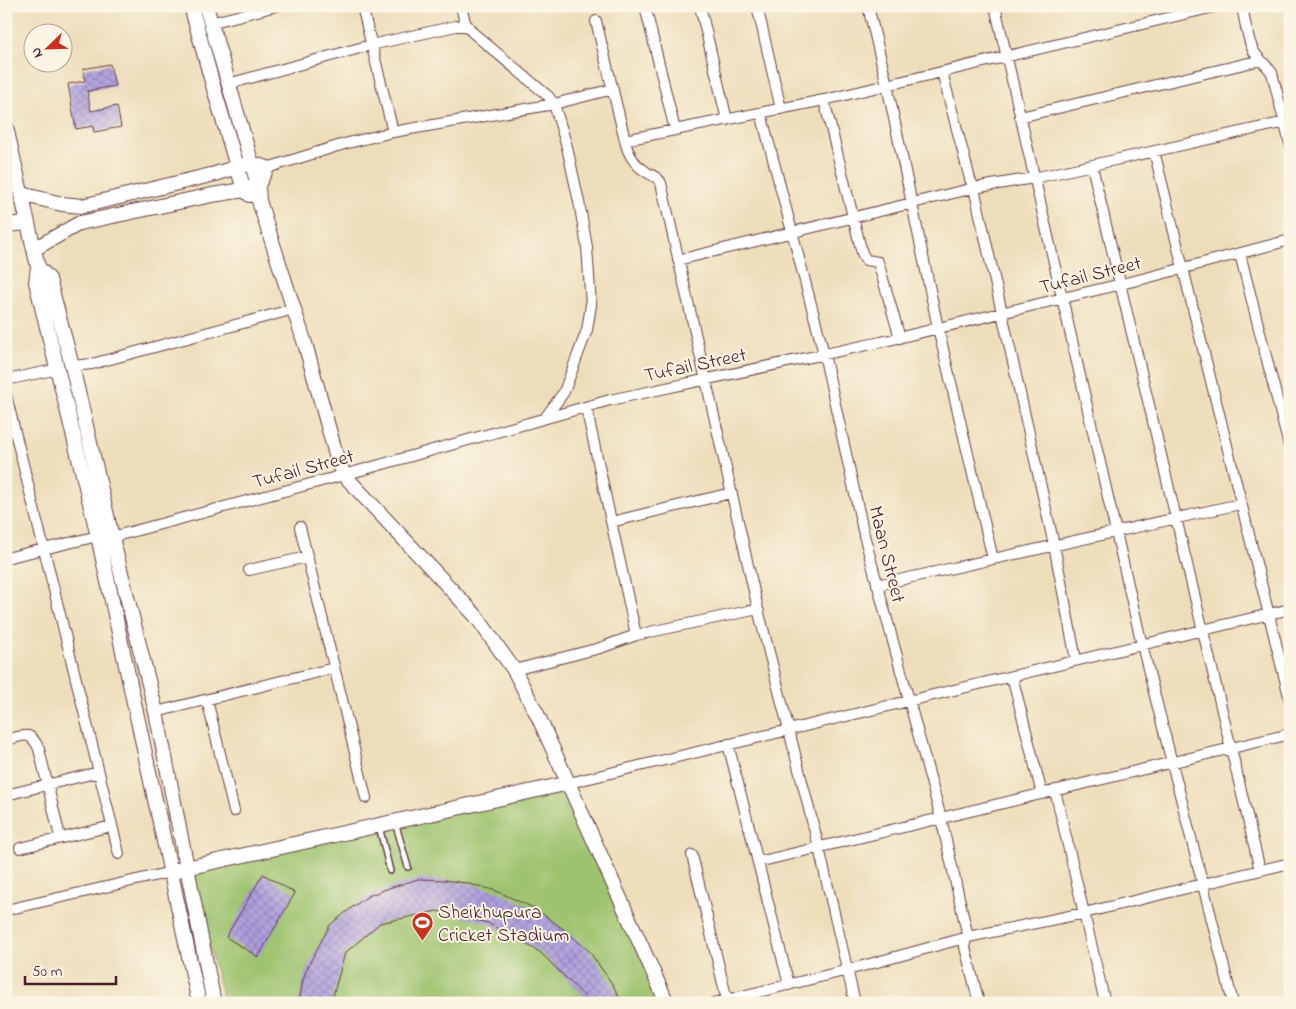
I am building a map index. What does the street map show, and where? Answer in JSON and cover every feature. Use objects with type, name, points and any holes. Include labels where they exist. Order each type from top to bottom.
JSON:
[{"type":"street","points":[[192,6],[236,167],[244,190],[259,201]]},
{"type":"street","points":[[206,6],[258,185],[259,201],[306,348],[336,455],[344,475],[476,616],[514,670],[569,783],[667,1003]]},
{"type":"street","points":[[210,23],[276,6]]},
{"type":"street","points":[[362,6],[370,46],[393,132]]},
{"type":"street","points":[[461,6],[466,22],[472,32],[548,96],[554,104],[567,148],[579,202],[587,247],[591,305],[588,330],[564,392],[545,418]]},
{"type":"street","points":[[645,6],[675,130]]},
{"type":"street","points":[[700,6],[727,120]]},
{"type":"street","points":[[757,6],[781,109]]},
{"type":"street","points":[[868,6],[887,85],[938,328],[993,559]]},
{"type":"street","points":[[995,6],[1142,644],[1233,1003]]},
{"type":"street","points":[[625,140],[824,100],[1218,6]]},
{"type":"street","points":[[1242,6],[1254,53],[1272,73],[1287,122],[1290,144]]},
{"type":"street","points":[[596,21],[628,150],[636,163],[644,171],[659,179],[661,183],[758,609],[819,848],[855,1003]]},
{"type":"street","points":[[228,84],[370,46],[456,26],[468,26]]},
{"type":"street","points":[[1020,117],[1261,60]]},
{"type":"street","points":[[942,72],[970,180],[974,188],[1054,545],[1076,660]]},
{"type":"street","points":[[21,194],[62,204],[82,206],[215,174],[251,163],[267,168],[344,144],[393,132],[554,104],[613,89]]},
{"type":"street","points":[[824,100],[864,258],[878,262],[900,338]]},
{"type":"street","name":"Maan Street","points":[[761,113],[824,354],[864,535],[941,818],[968,937],[965,941],[965,947],[979,1003]]},
{"type":"street","points":[[678,260],[974,188],[1092,166],[1287,122]]},
{"type":"street","points":[[6,127],[38,268],[36,282],[98,536],[200,1003]]},
{"type":"street","points":[[1154,152],[1290,700]]},
{"type":"street","points":[[1092,166],[1260,870]]},
{"type":"street","points":[[34,249],[80,223],[244,190],[258,185],[267,168]]},
{"type":"street","points":[[6,225],[28,223]]},
{"type":"street","name":"Tufail Street","points":[[112,537],[344,475],[610,400],[900,338],[1290,240]]},
{"type":"street","points":[[1240,254],[1290,450]]},
{"type":"street","points":[[38,268],[49,280],[72,366],[156,712],[214,1003]]},
{"type":"street","points":[[72,366],[92,364],[294,309]]},
{"type":"street","points":[[6,380],[58,369]]},
{"type":"street","points":[[6,395],[119,854]]},
{"type":"street","points":[[586,407],[636,636]]},
{"type":"street","points":[[611,522],[732,493]]},
{"type":"street","points":[[877,585],[1240,504]]},
{"type":"street","points":[[300,527],[366,798]]},
{"type":"street","points":[[6,558],[98,536]]},
{"type":"street","points":[[249,570],[307,557]]},
{"type":"street","points":[[514,670],[600,648],[636,636],[758,609]]},
{"type":"street","points":[[6,910],[569,783],[1290,609]]},
{"type":"street","points":[[156,712],[334,668]]},
{"type":"street","points":[[1012,676],[1042,794]]},
{"type":"street","points":[[208,700],[234,811]]},
{"type":"street","points":[[758,862],[1290,734]]},
{"type":"street","points":[[6,740],[27,735],[32,736],[39,749],[60,837]]},
{"type":"street","points":[[728,744],[789,985]]},
{"type":"street","points":[[6,795],[99,772]]},
{"type":"street","points":[[1055,790],[1106,1003]]},
{"type":"street","points":[[20,848],[112,826]]},
{"type":"street","points":[[692,855],[727,1000]]},
{"type":"street","points":[[714,1003],[848,970],[968,937],[1084,913],[1290,863]]},
{"type":"lane","points":[[394,821],[408,867]]},
{"type":"lane","points":[[378,825],[390,871]]},
{"type":"green space","name":"Sheikhupura Cricket Stadium","points":[[565,788],[662,1003],[224,1003],[193,882],[202,867]]},
{"type":"building","points":[[110,64],[115,86],[87,91],[91,111],[117,106],[121,127],[94,132],[93,126],[76,129],[68,84],[85,81],[83,69]]},
{"type":"building","points":[[263,874],[295,893],[258,957],[226,937]]},
{"type":"building","points":[[418,879],[445,880],[494,890],[536,909],[589,951],[613,985],[622,1003],[590,1003],[540,952],[488,923],[437,911],[380,923],[345,953],[331,1003],[299,1003],[303,979],[330,925],[368,896]]},
{"type":"place","name":"Sheikhupura Cricket Stadium","points":[[422,942]]}]
